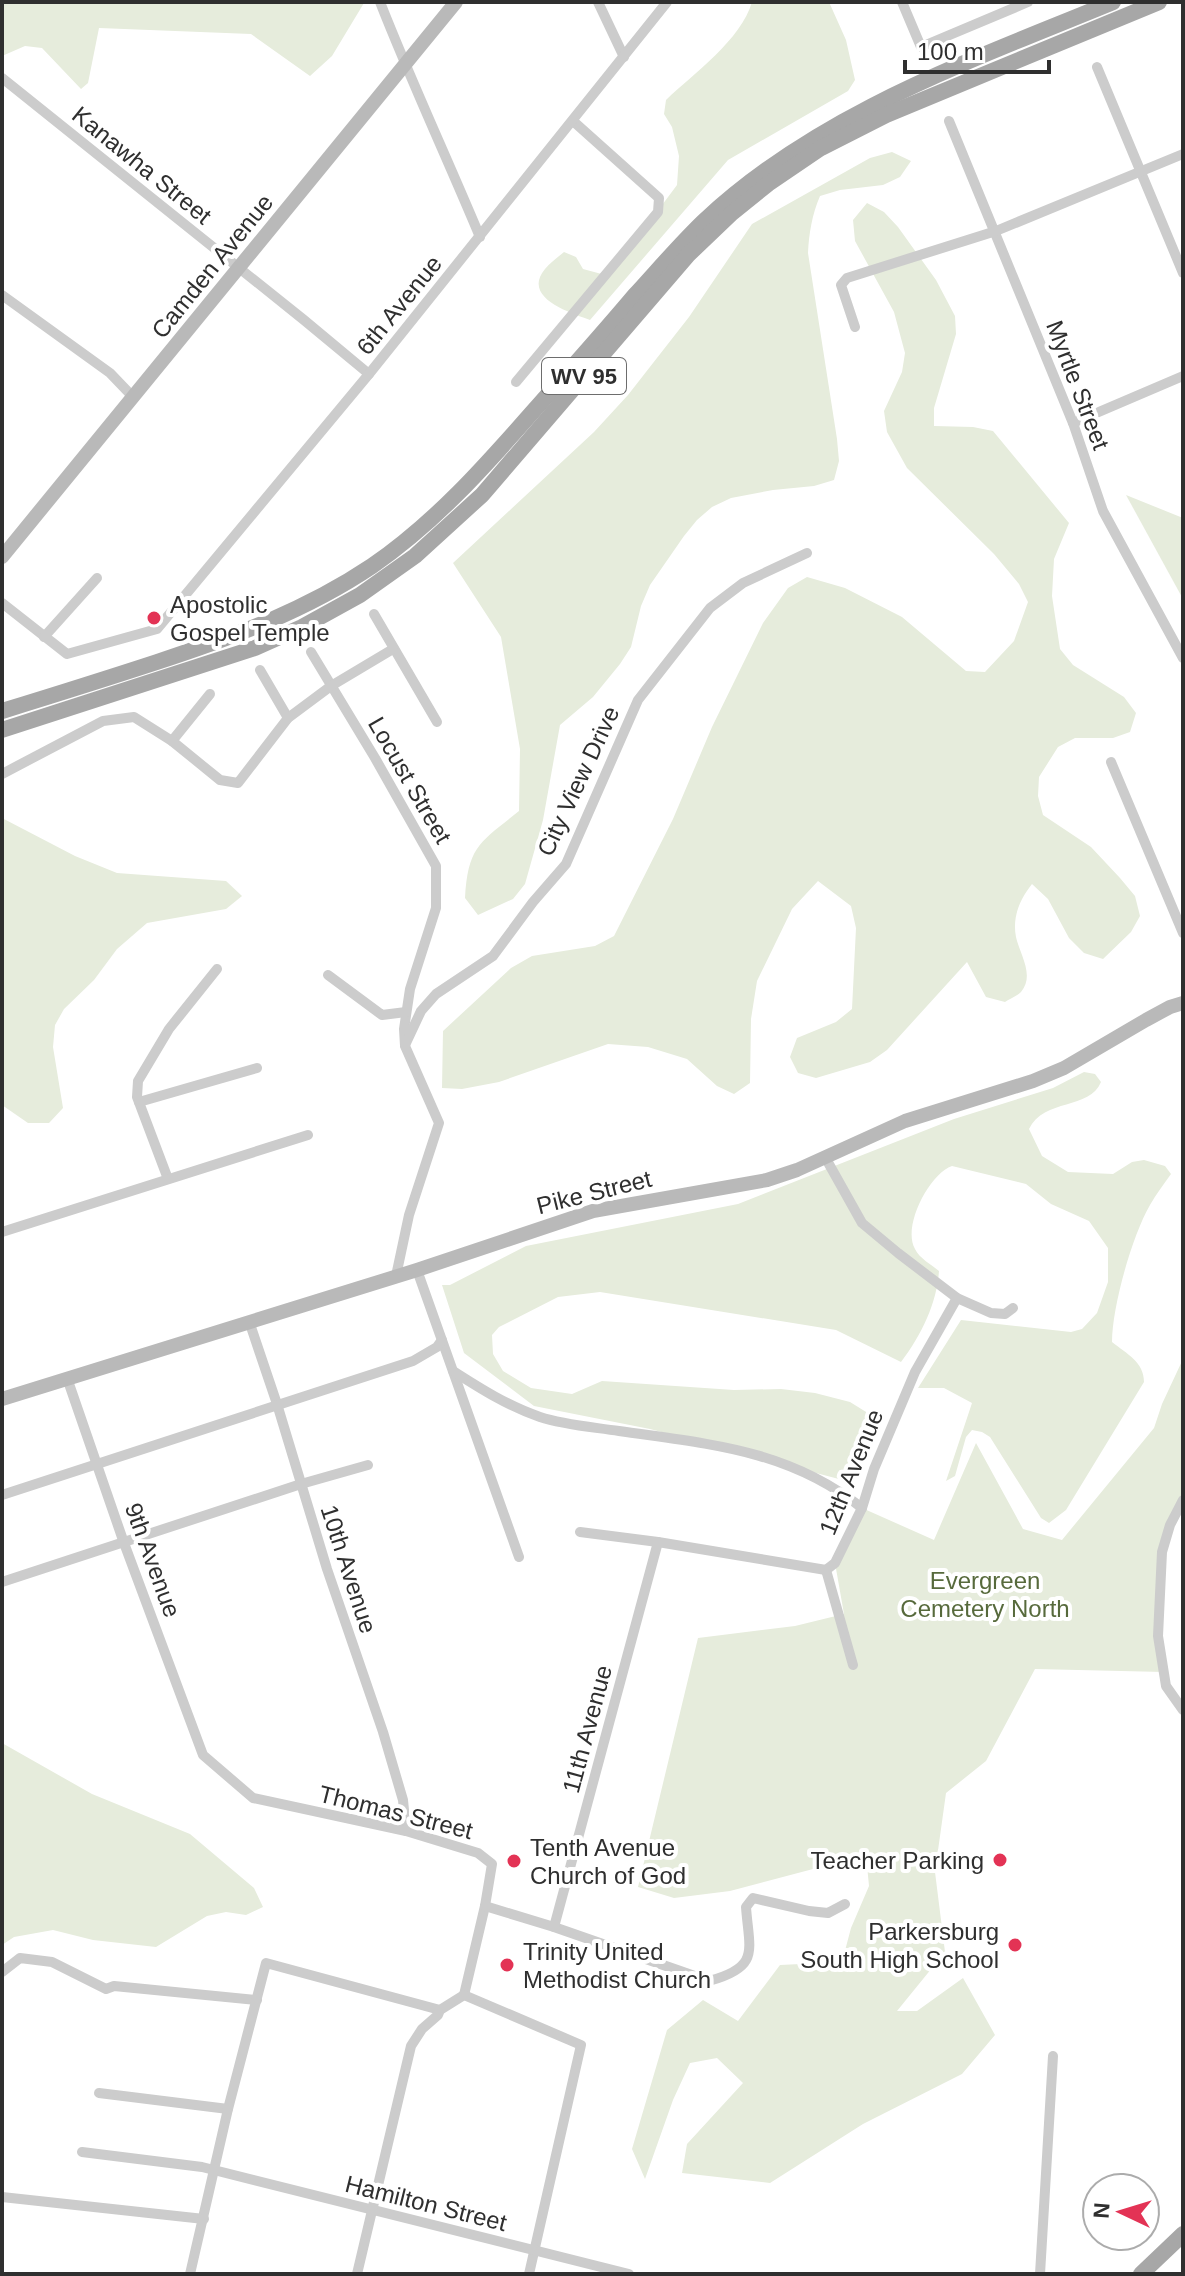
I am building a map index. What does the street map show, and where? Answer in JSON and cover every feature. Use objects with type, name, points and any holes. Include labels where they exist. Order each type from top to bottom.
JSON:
[{"type":"main road","name":"Camden Avenue","points":[[2,557],[456,2]]},
{"type":"main road","name":"WV 95","points":[[2,711],[245,633],[349,581],[405,542],[460,493],[676,249],[718,208],[761,174],[827,131],[888,98],[1113,2]]},
{"type":"main road","name":"WV 95","points":[[2,730],[255,648],[302,627],[360,595],[415,556],[482,495],[688,255],[768,184],[821,148],[886,115],[1159,2]]},
{"type":"main road","name":"Pike Street","points":[[2,1399],[417,1270],[593,1211],[767,1180],[797,1170],[905,1121],[1033,1081],[1064,1068],[1146,1020],[1183,1003]]},
{"type":"main road","points":[[1141,2274],[1183,2234]]},
{"type":"street","points":[[380,2],[480,237]]},
{"type":"street","points":[[598,2],[624,57]]},
{"type":"street","name":"6th Avenue","points":[[44,637],[67,654],[157,629],[369,374],[667,2]]},
{"type":"street","points":[[902,2],[921,47],[1028,2]]},
{"type":"street","points":[[1097,67],[1183,273]]},
{"type":"street","name":"Kanawha Street","points":[[2,78],[369,374]]},
{"type":"street","points":[[516,382],[658,212],[659,198],[573,121]]},
{"type":"street","name":"Myrtle Street","points":[[949,121],[1073,423],[1103,511],[1183,658]]},
{"type":"street","points":[[855,327],[841,285],[847,278],[996,231],[1183,154]]},
{"type":"street","points":[[2,295],[110,373],[133,397]]},
{"type":"street","points":[[1073,423],[1183,376]]},
{"type":"street","name":"City View Drive","points":[[405,1046],[421,1011],[436,994],[493,956],[566,864],[638,700],[710,608],[743,583],[807,553]]},
{"type":"street","points":[[2,603],[44,637],[97,578]]},
{"type":"street","points":[[374,614],[437,722]]},
{"type":"street","points":[[2,774],[103,721],[134,717],[172,741],[220,780],[238,783],[288,718],[331,686],[393,649]]},
{"type":"street","name":"Locust Street","points":[[311,652],[436,866],[436,908],[410,989],[404,1029],[405,1046]]},
{"type":"street","points":[[260,670],[288,718]]},
{"type":"street","points":[[172,741],[210,694]]},
{"type":"street","points":[[1111,762],[1183,933]]},
{"type":"street","points":[[168,1179],[137,1097],[138,1081],[169,1029],[217,969]]},
{"type":"street","points":[[328,975],[382,1015],[406,1012]]},
{"type":"street","points":[[396,1276],[409,1215],[439,1123],[405,1046]]},
{"type":"street","points":[[139,1102],[257,1068]]},
{"type":"street","points":[[2,1232],[308,1135]]},
{"type":"street","points":[[825,1157],[862,1223],[898,1253],[957,1298],[991,1313],[1005,1314],[1013,1308]]},
{"type":"street","points":[[417,1270],[519,1557]]},
{"type":"street","name":"12th Avenue","points":[[853,1665],[826,1570],[835,1563],[862,1508],[899,1407],[957,1298]]},
{"type":"street","name":"10th Avenue","points":[[249,1321],[327,1569],[383,1732],[403,1800],[406,1831]]},
{"type":"street","points":[[2,1495],[413,1361],[437,1347],[442,1340]]},
{"type":"street","points":[[453,1371],[486,1393],[542,1418],[733,1447],[796,1467],[862,1508]]},
{"type":"street","name":"9th Avenue","points":[[67,1378],[203,1755]]},
{"type":"street","points":[[2,1582],[368,1465]]},
{"type":"street","points":[[1183,1500],[1170,1525],[1162,1552],[1158,1636],[1166,1686],[1183,1710]]},
{"type":"street","points":[[580,1532],[826,1570]]},
{"type":"street","name":"11th Avenue","points":[[554,1927],[658,1542]]},
{"type":"street","name":"Thomas Street","points":[[203,1755],[253,1798],[406,1831],[478,1853],[492,1864],[485,1906]]},
{"type":"street","points":[[357,2274],[411,2046],[440,2010],[464,1995],[485,1906],[709,1981],[731,1975],[748,1959],[751,1941],[746,1907],[753,1898],[828,1913],[845,1904]]},
{"type":"street","points":[[2,1972],[20,1958],[52,1962],[106,1989],[114,1986],[257,2000]]},
{"type":"street","points":[[190,2274],[266,1963],[440,2010]]},
{"type":"street","points":[[464,1995],[581,2045],[529,2274]]},
{"type":"street","points":[[1040,2274],[1053,2056]]},
{"type":"street","points":[[99,2093],[228,2109]]},
{"type":"street","name":"Hamilton Street","points":[[82,2152],[215,2171],[629,2274]]},
{"type":"street","points":[[2,2197],[204,2219]]},
{"type":"green space","points":[[2,2],[382,2],[364,3],[332,56],[310,76],[251,34],[99,28],[88,83],[81,89],[42,48],[25,46],[2,56]]},
{"type":"green space","points":[[752,2],[829,2],[846,40],[855,80],[848,91],[728,160],[590,320],[551,303],[539,288],[539,279],[549,265],[564,252],[576,257],[583,269],[609,276],[677,185],[679,156],[672,127],[664,114],[666,100],[727,43],[738,30]]},
{"type":"green space","points":[[892,152],[911,161],[900,177],[883,185],[840,190],[820,196],[811,224],[808,253],[839,461],[834,480],[814,486],[731,498],[712,507],[697,520],[650,585],[641,606],[631,647],[620,664],[593,697],[560,725],[543,820],[525,884],[513,899],[478,915],[465,898],[469,866],[486,838],[519,811],[520,749],[501,637],[453,563],[594,432],[628,395],[689,317],[752,224],[870,158]]},
{"type":"green space","points":[[867,203],[884,212],[898,227],[936,280],[955,316],[956,334],[934,408],[934,426],[993,431],[1069,523],[1054,559],[1052,596],[1060,649],[1073,665],[1124,697],[1136,713],[1130,732],[1113,738],[1075,738],[1058,747],[1039,777],[1038,796],[1043,815],[1091,847],[1120,878],[1135,896],[1140,916],[1131,932],[1103,959],[1084,953],[1069,938],[1048,899],[1032,884],[1021,902],[1015,922],[1016,937],[1027,972],[1021,992],[1005,1002],[986,997],[967,962],[887,1050],[870,1062],[816,1078],[798,1073],[790,1057],[797,1038],[836,1022],[852,1009],[856,928],[851,906],[818,881],[792,909],[757,981],[751,1019],[750,1083],[734,1094],[717,1086],[687,1059],[648,1047],[608,1044],[499,1082],[462,1089],[442,1088],[443,1031],[511,968],[532,956],[595,946],[614,936],[673,819],[712,727],[763,623],[788,588],[807,577],[845,588],[902,617],[966,671],[985,672],[1014,641],[1028,602],[1019,584],[994,554],[907,468],[887,432],[884,411],[902,372],[905,353],[894,312],[855,241],[853,220]]},
{"type":"green space","points":[[1126,495],[1183,518],[1183,599]]},
{"type":"green space","points":[[2,818],[75,856],[117,873],[226,881],[242,896],[226,909],[147,923],[117,949],[94,980],[64,1009],[55,1025],[53,1047],[63,1108],[49,1123],[28,1123],[2,1105]]},
{"type":"green space","points":[[1084,1072],[1095,1074],[1101,1082],[1095,1091],[1045,1113],[1029,1129],[1042,1156],[1068,1172],[1113,1174],[1132,1162],[1144,1160],[1165,1166],[1171,1174],[1150,1205],[1136,1235],[1119,1291],[1113,1327],[1112,1342],[1138,1364],[1144,1382],[1066,1510],[1049,1523],[1041,1518],[990,1437],[982,1432],[972,1430],[966,1437],[955,1476],[946,1481],[972,1403],[944,1388],[918,1388],[961,1320],[1071,1332],[1082,1329],[1097,1313],[1108,1282],[1108,1248],[1089,1221],[1051,1204],[1026,1184],[952,1166],[943,1171],[927,1190],[915,1215],[912,1239],[919,1255],[939,1271],[938,1283],[927,1319],[901,1362],[836,1330],[600,1292],[558,1297],[499,1327],[492,1335],[493,1354],[503,1371],[531,1388],[572,1394],[602,1381],[734,1390],[781,1389],[850,1402],[871,1415],[875,1424],[854,1483],[650,1429],[534,1406],[464,1353],[442,1285],[450,1285],[526,1246],[738,1204],[954,1119],[1053,1088]]},
{"type":"green space","name":"Evergreen Cemetery North","points":[[1183,1359],[1183,1500],[1162,1552],[1158,1636],[1164,1672],[1035,1669],[986,1761],[946,1793],[935,1872],[945,1952],[897,2011],[917,2011],[963,1978],[995,2035],[962,2074],[863,2124],[770,2183],[682,2173],[687,2144],[743,2083],[717,2058],[690,2063],[673,2100],[645,2179],[632,2149],[667,2030],[703,2000],[738,2021],[780,1965],[842,1962],[851,1928],[869,1886],[866,1855],[730,1891],[674,1898],[638,1887],[698,1638],[795,1626],[844,1614],[835,1563],[862,1508],[934,1540],[976,1443],[1023,1529],[1062,1540],[1154,1428]]},
{"type":"green space","points":[[2,1743],[92,1794],[190,1834],[254,1888],[263,1907],[246,1915],[226,1912],[207,1916],[156,1947],[93,1940],[53,1930],[14,1937],[2,1945]]},
{"type":"place","name":"Apostolic Gospel Temple","points":[[154,618]]},
{"type":"place","name":"Teacher Parking","points":[[1000,1860]]},
{"type":"place","name":"Tenth Avenue Church of God","points":[[514,1861]]},
{"type":"place","name":"Parkersburg South High School","points":[[1015,1945]]},
{"type":"place","name":"Trinity United Methodist Church","points":[[507,1965]]}]
